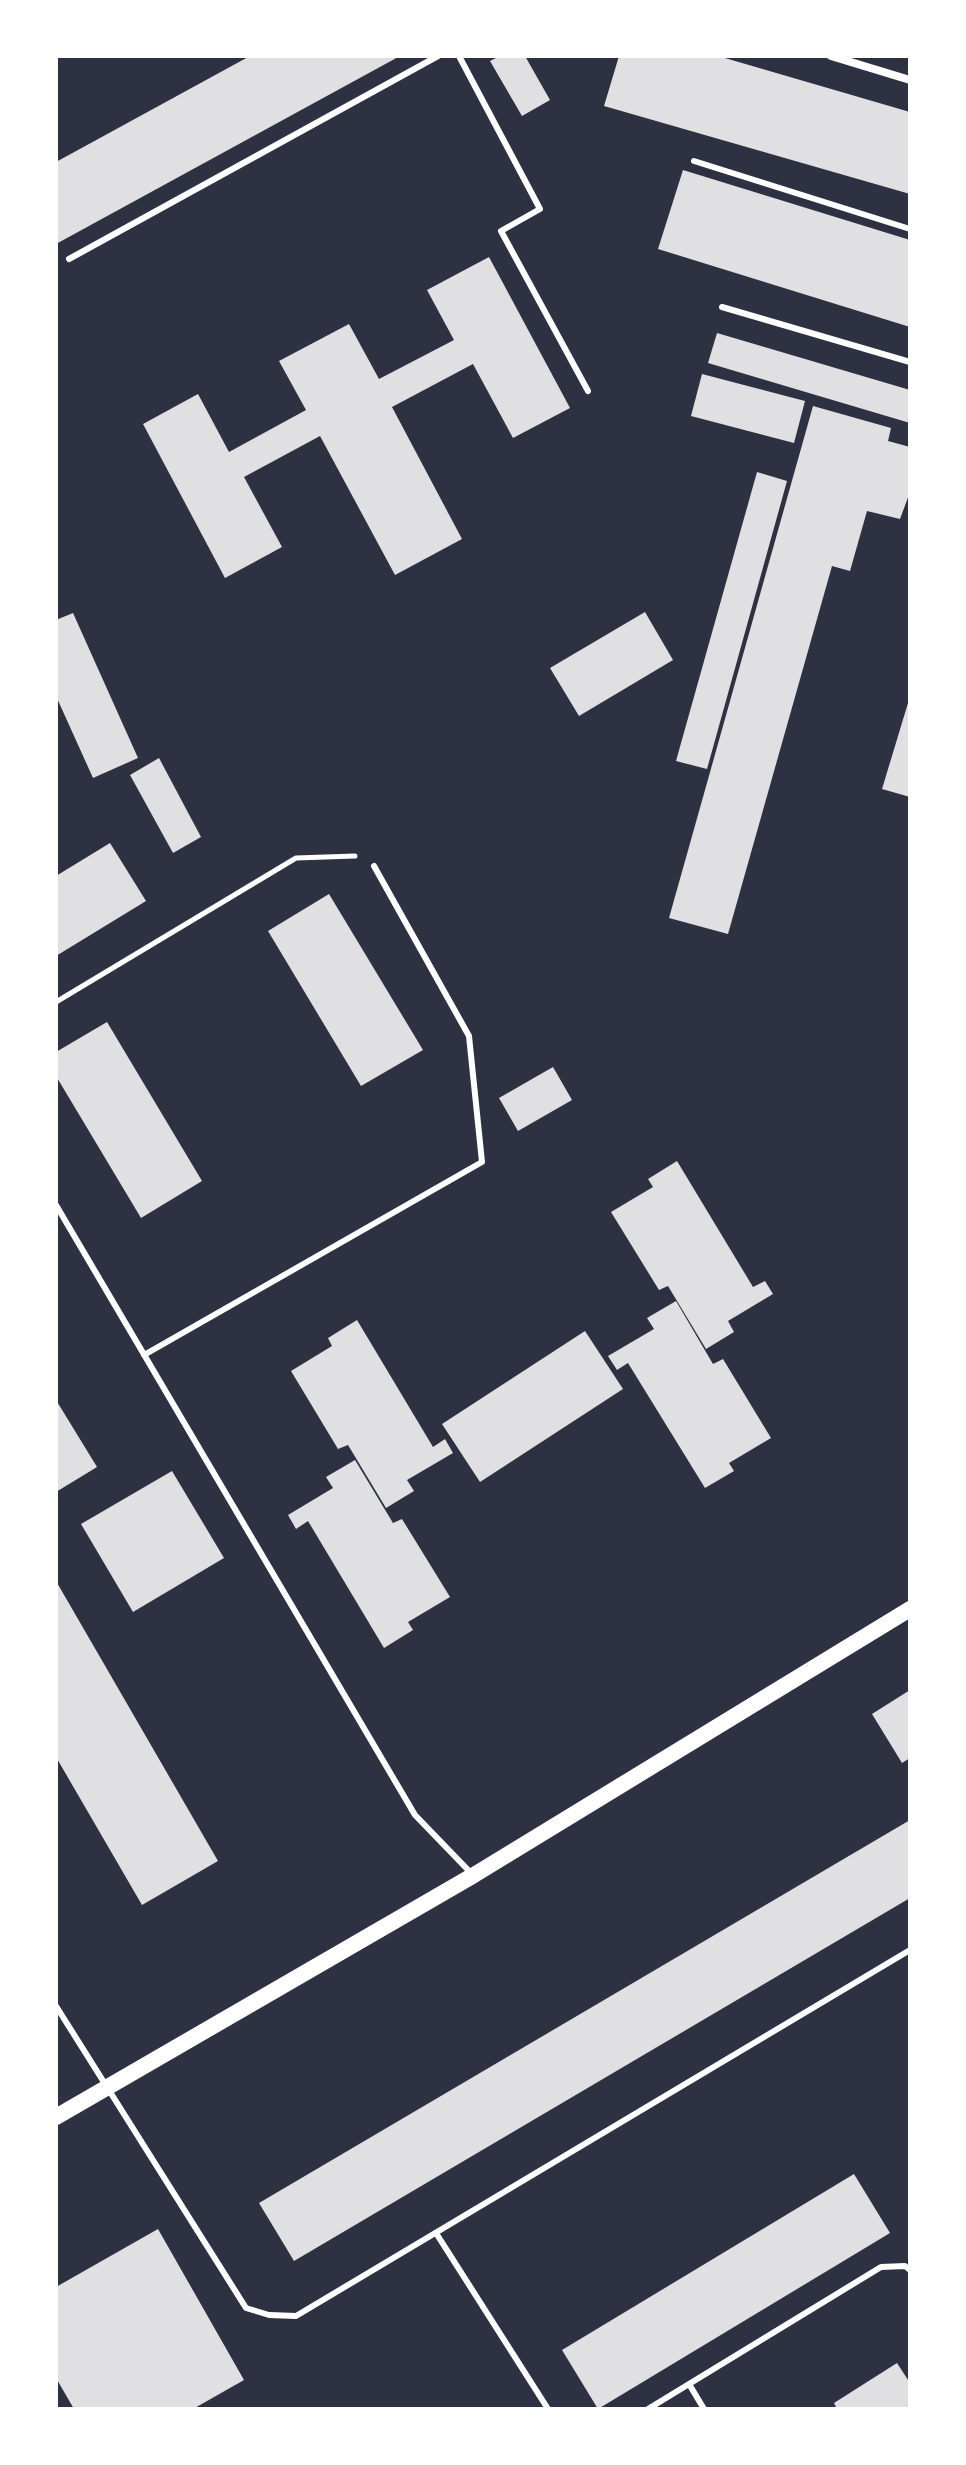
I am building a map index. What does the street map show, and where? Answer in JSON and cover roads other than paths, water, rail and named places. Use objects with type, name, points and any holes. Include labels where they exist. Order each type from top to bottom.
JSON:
[{"type":"main road","points":[[56,2117],[474,1875],[910,1609]]},
{"type":"street","points":[[831,56],[910,80]]},
{"type":"lane","points":[[69,259],[438,56]]},
{"type":"lane","points":[[459,56],[540,209],[501,231],[588,391]]},
{"type":"lane","points":[[694,161],[910,229]]},
{"type":"lane","points":[[722,307],[910,362]]},
{"type":"lane","points":[[144,1355],[482,1162],[469,1036],[374,866]]},
{"type":"lane","points":[[56,1205],[415,1815],[474,1875]]},
{"type":"lane","points":[[56,2006],[246,2308],[269,2315],[296,2316],[910,1950]]},
{"type":"lane","points":[[436,2233],[548,2409]]},
{"type":"lane","points":[[648,2409],[881,2267],[905,2266],[910,2270]]},
{"type":"lane","points":[[689,2384],[704,2409]]}]
